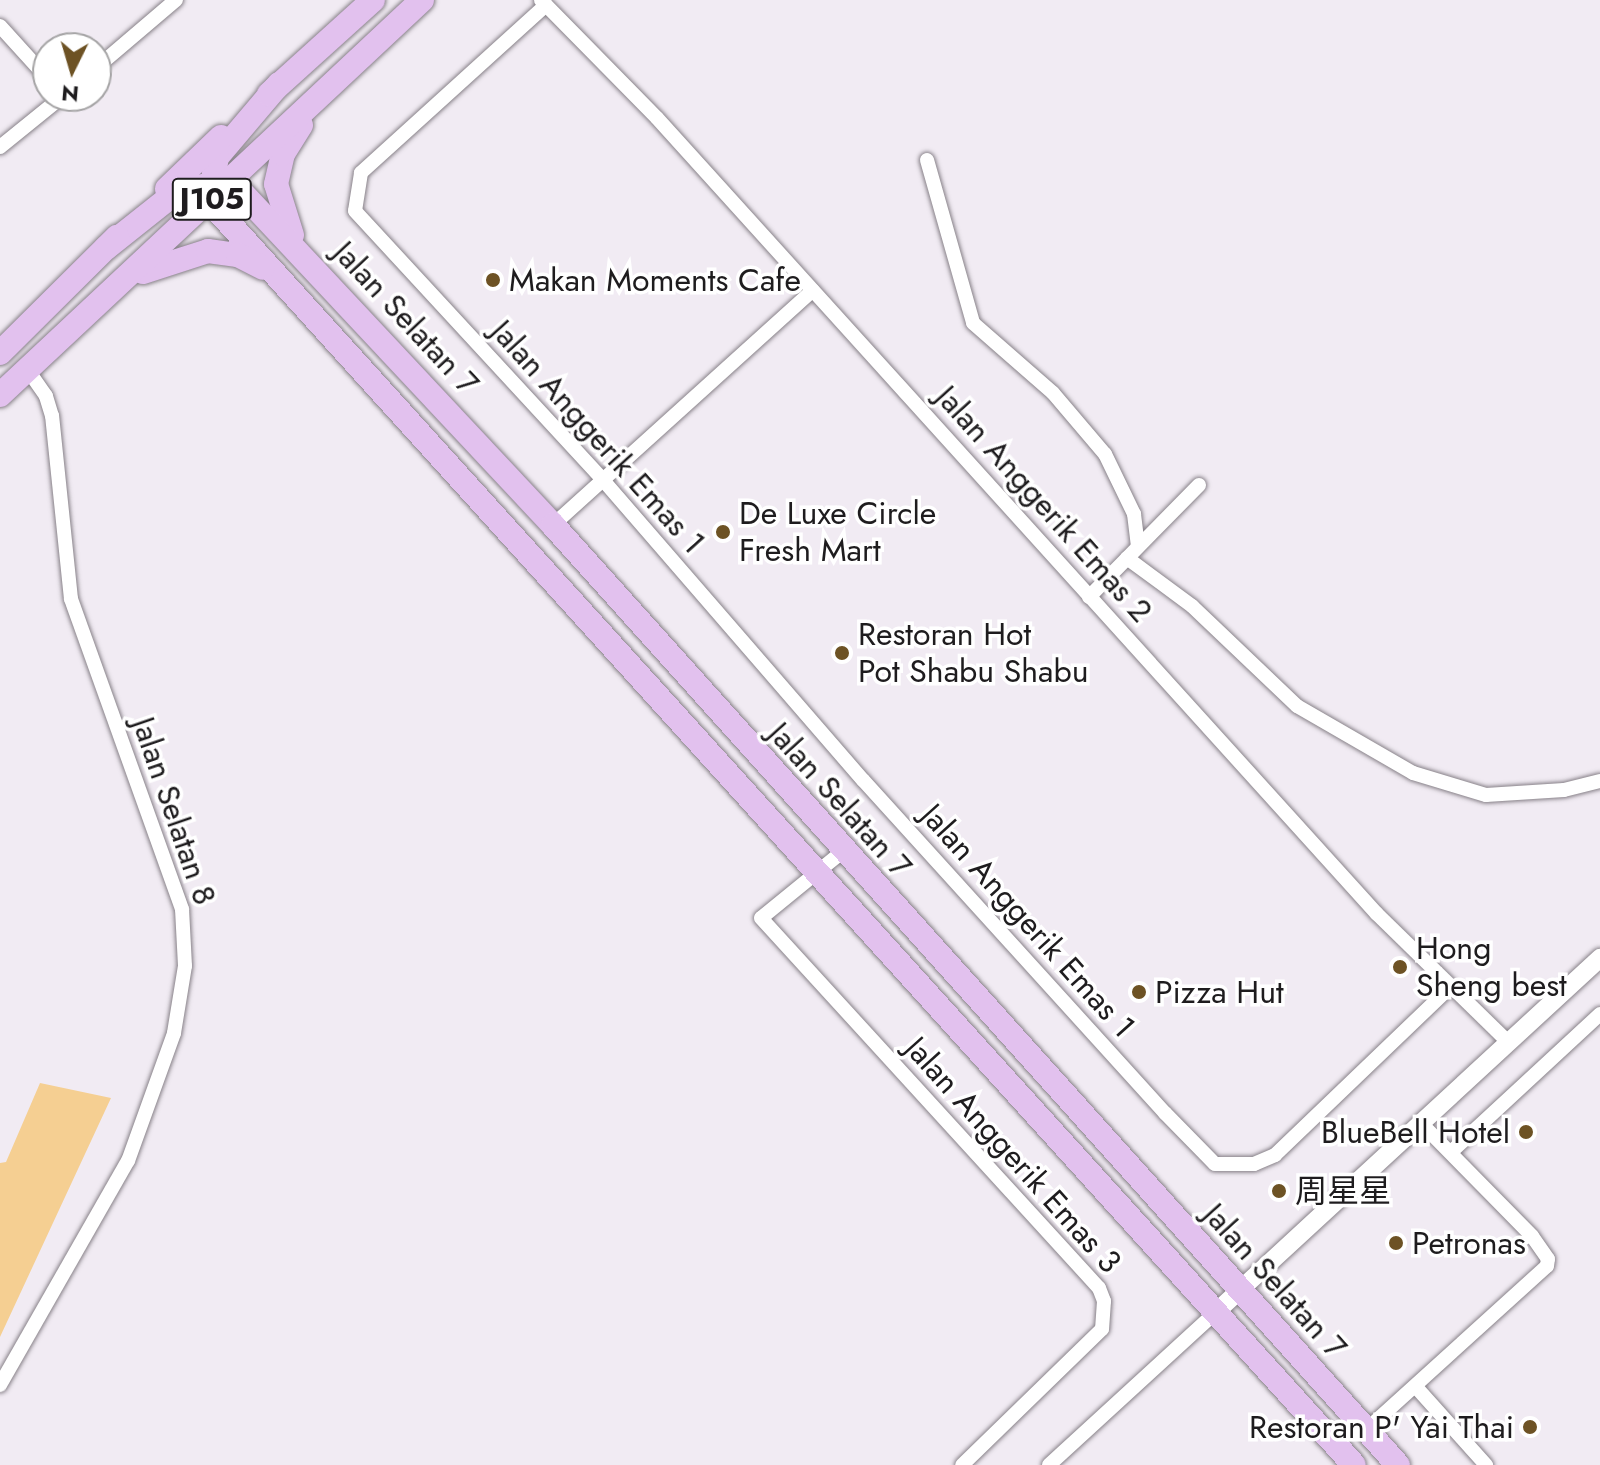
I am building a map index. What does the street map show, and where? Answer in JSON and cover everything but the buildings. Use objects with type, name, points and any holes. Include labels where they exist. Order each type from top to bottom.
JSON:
[{"type":"main road","name":"J105","points":[[0,353],[279,84],[373,0]]},
{"type":"main road","name":"J105","points":[[0,395],[129,278],[216,188],[422,0]]},
{"type":"main road","points":[[106,248],[179,190],[216,188],[223,148],[279,84]]},
{"type":"main road","points":[[297,246],[276,184],[283,154],[318,96]]},
{"type":"main road","name":"Jalan Selatan 7","points":[[216,188],[297,246],[553,525],[842,852],[1398,1465]]},
{"type":"main road","name":"Jalan Selatan 7","points":[[216,188],[278,278],[816,873],[1137,1221],[1215,1313],[1354,1465]]},
{"type":"main road","points":[[129,278],[197,252],[220,251],[278,278]]},
{"type":"street","points":[[112,54],[174,0]]},
{"type":"street","name":"Jalan Anggerik Emas 2","points":[[543,2],[657,118],[1089,597],[1449,988],[1508,1042]]},
{"type":"street","name":"Jalan Anggerik Emas 1","points":[[543,2],[361,173],[355,211],[603,480],[946,873],[1215,1164],[1254,1164],[1275,1155],[1449,988]]},
{"type":"street","points":[[0,26],[32,61]]},
{"type":"street","points":[[0,147],[43,112]]},
{"type":"street","points":[[927,160],[973,323],[1053,393],[1105,454],[1134,514],[1138,545]]},
{"type":"street","points":[[553,525],[813,290]]},
{"type":"street","name":"Jalan Selatan 8","points":[[0,1385],[128,1161],[174,1033],[185,966],[182,909],[71,599],[52,416],[46,396],[28,370]]},
{"type":"street","points":[[1089,597],[1199,485]]},
{"type":"street","points":[[1127,558],[1192,606],[1297,706],[1413,773],[1486,795],[1564,790],[1600,781]]},
{"type":"street","points":[[816,873],[842,852]]},
{"type":"street","name":"Jalan Anggerik Emas 3","points":[[816,873],[761,918],[1099,1288],[1104,1301],[1102,1329],[962,1465]]},
{"type":"street","points":[[1049,1465],[1600,958]]},
{"type":"street","points":[[1451,1152],[1600,1014]]},
{"type":"street","points":[[1366,1430],[1547,1266],[1548,1259],[1532,1236],[1421,1123]]},
{"type":"street","points":[[1416,1387],[1486,1465]]},
{"type":"shaded area","points":[[40,1083],[111,1098],[0,1337],[0,1163],[6,1162]]},
{"type":"place","name":"Makan Moments Cafe","points":[[493,280]]},
{"type":"place","name":"De Luxe Circle Fresh Mart","points":[[723,532]]},
{"type":"place","name":"Restoran Hot Pot Shabu Shabu","points":[[842,653]]},
{"type":"place","name":"Hong Sheng best","points":[[1400,967]]},
{"type":"place","name":"Pizza Hut","points":[[1139,992]]},
{"type":"place","name":"BlueBell Hotel","points":[[1526,1132]]},
{"type":"place","name":"周星星","points":[[1279,1191]]},
{"type":"place","name":"Petronas","points":[[1396,1243]]},
{"type":"place","name":"Restoran P' Yai Thai","points":[[1530,1427]]}]
